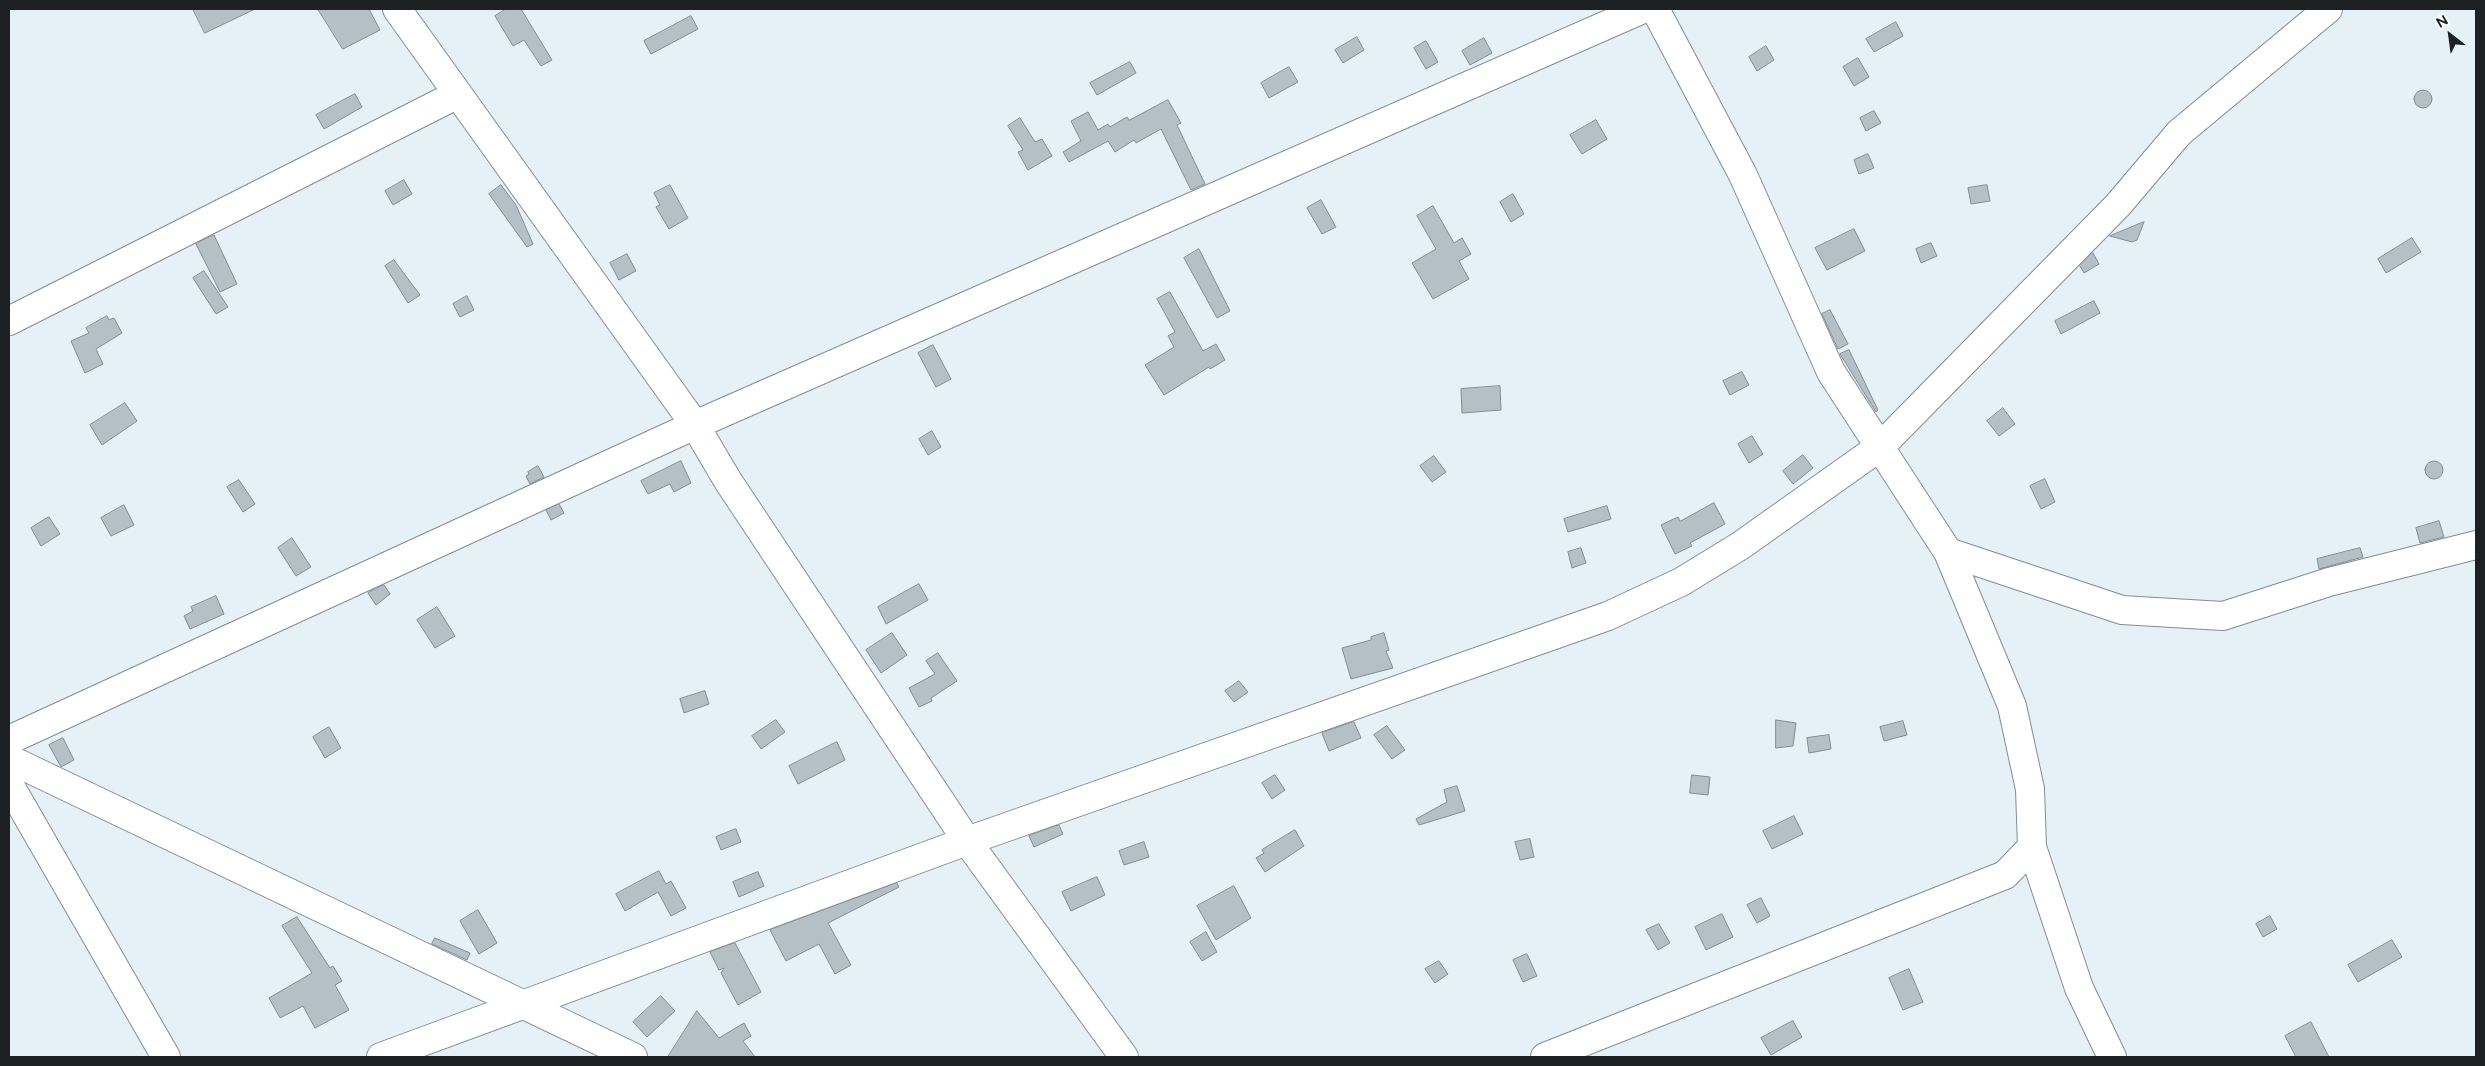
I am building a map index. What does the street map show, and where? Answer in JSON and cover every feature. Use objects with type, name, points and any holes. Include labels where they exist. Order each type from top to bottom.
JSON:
[{"type":"street","points":[[397,9],[695,424],[728,481],[967,841],[1124,1057]]},
{"type":"street","points":[[9,740],[695,424],[1643,9]]},
{"type":"street","points":[[1656,9],[1743,175],[1831,372],[1881,446],[1948,552],[2012,706],[2030,789],[2032,847],[2079,988],[2112,1057]]},
{"type":"street","points":[[387,1056],[967,841],[1608,616],[1681,582],[1740,546],[1881,446],[2118,205],[2179,133],[2328,9]]},
{"type":"street","points":[[9,321],[458,94]]},
{"type":"street","points":[[1948,552],[2122,610],[2223,616],[2330,582],[2476,545]]},
{"type":"street","points":[[9,759],[523,1006],[634,1057]]},
{"type":"street","points":[[9,784],[166,1057]]},
{"type":"street","points":[[1545,1057],[2005,875],[2032,847]]},
{"type":"building","points":[[193,9],[255,9],[205,33]]},
{"type":"building","points":[[318,9],[369,9],[380,30],[343,49]]},
{"type":"building","points":[[506,9],[521,9],[552,60],[541,66],[524,40],[513,46],[495,16]]},
{"type":"building","points":[[691,16],[698,29],[651,54],[644,41]]},
{"type":"building","points":[[1896,22],[1903,36],[1874,52],[1866,39]]},
{"type":"building","points":[[1357,37],[1364,50],[1343,63],[1335,50]]},
{"type":"building","points":[[1484,38],[1492,53],[1470,65],[1462,51]]},
{"type":"building","points":[[1426,41],[1438,62],[1426,69],[1414,48]]},
{"type":"building","points":[[1766,46],[1774,60],[1757,71],[1749,57]]},
{"type":"building","points":[[1858,58],[1869,77],[1854,86],[1843,67]]},
{"type":"building","points":[[1130,62],[1136,73],[1097,95],[1090,83]]},
{"type":"building","points":[[1289,67],[1298,82],[1269,98],[1261,83]]},
{"type":"building","points":[[2423,90],[2429,93],[2432,99],[2429,105],[2423,108],[2417,105],[2414,99],[2417,93]]},
{"type":"building","points":[[355,94],[362,107],[324,129],[316,115]]},
{"type":"building","points":[[1168,100],[1181,123],[1177,125],[1205,184],[1191,190],[1161,129],[1136,143],[1134,140],[1115,152],[1108,141],[1069,162],[1063,152],[1081,141],[1071,121],[1088,112],[1098,130],[1108,124],[1110,127],[1127,117],[1129,120]]},
{"type":"building","points":[[1874,111],[1881,123],[1866,131],[1860,118]]},
{"type":"building","points":[[1020,118],[1035,142],[1042,139],[1052,156],[1028,170],[1018,152],[1023,150],[1008,126]]},
{"type":"building","points":[[1596,120],[1607,139],[1582,154],[1570,135]]},
{"type":"building","points":[[1868,154],[1874,168],[1859,174],[1854,160]]},
{"type":"building","points":[[404,180],[412,194],[393,205],[385,191]]},
{"type":"building","points":[[501,185],[516,205],[533,244],[527,247],[489,194]]},
{"type":"building","points":[[670,185],[688,218],[669,229],[656,207],[660,205],[654,193]]},
{"type":"building","points":[[1987,185],[1990,201],[1971,204],[1968,188]]},
{"type":"building","points":[[1513,194],[1524,214],[1511,222],[1500,202]]},
{"type":"building","points":[[1321,200],[1336,227],[1322,234],[1307,208]]},
{"type":"building","points":[[1433,206],[1454,243],[1462,238],[1471,254],[1459,261],[1469,279],[1433,299],[1412,263],[1436,249],[1417,216]]},
{"type":"building","points":[[2144,222],[2137,240],[2132,242],[2110,236]]},
{"type":"building","points":[[1854,229],[1865,251],[1827,270],[1815,248]]},
{"type":"building","points":[[214,235],[237,284],[220,292],[196,244]]},
{"type":"building","points":[[2412,238],[2421,252],[2386,273],[2378,259]]},
{"type":"building","points":[[1931,243],[1937,256],[1921,263],[1916,249]]},
{"type":"building","points":[[1199,249],[1230,311],[1217,318],[1184,258]]},
{"type":"building","points":[[2093,253],[2099,264],[2084,273],[2080,266]]},
{"type":"building","points":[[627,254],[636,271],[619,280],[610,263]]},
{"type":"building","points":[[394,260],[420,295],[408,303],[385,266]]},
{"type":"building","points":[[204,271],[228,307],[216,314],[193,278]]},
{"type":"building","points":[[1170,292],[1203,351],[1216,344],[1225,360],[1210,369],[1209,367],[1164,395],[1145,365],[1174,347],[1168,336],[1175,332],[1157,299]]},
{"type":"building","points":[[467,296],[474,310],[460,317],[453,304]]},
{"type":"building","points":[[2094,301],[2100,313],[2061,334],[2055,321]]},
{"type":"building","points":[[1830,310],[1848,344],[1838,349],[1822,314]]},
{"type":"building","points":[[107,316],[109,320],[114,318],[122,333],[96,349],[103,364],[85,373],[71,341],[89,333],[86,328]]},
{"type":"building","points":[[933,345],[951,379],[936,387],[918,353]]},
{"type":"building","points":[[1849,350],[1878,410],[1876,412],[1840,354]]},
{"type":"building","points":[[1742,372],[1749,385],[1730,395],[1723,381]]},
{"type":"building","points":[[1500,386],[1501,410],[1462,413],[1461,389]]},
{"type":"building","points":[[125,403],[137,421],[102,445],[90,425]]},
{"type":"building","points":[[2003,408],[2015,424],[1999,436],[1987,421]]},
{"type":"building","points":[[932,431],[941,447],[928,455],[919,439]]},
{"type":"building","points":[[1752,436],[1763,454],[1749,463],[1738,444]]},
{"type":"building","points":[[1803,455],[1813,468],[1793,484],[1783,471]]},
{"type":"building","points":[[1434,456],[1446,472],[1432,482],[1420,466]]},
{"type":"building","points":[[681,461],[691,483],[674,492],[670,484],[648,494],[641,481]]},
{"type":"building","points":[[2434,461],[2440,464],[2443,470],[2440,476],[2434,479],[2428,476],[2425,470],[2428,464]]},
{"type":"building","points":[[538,466],[544,477],[530,484],[526,476],[529,474],[528,472]]},
{"type":"building","points":[[2045,479],[2055,502],[2041,509],[2030,486]]},
{"type":"building","points":[[239,480],[255,504],[243,512],[227,487]]},
{"type":"building","points":[[1714,503],[1725,524],[1690,543],[1692,546],[1675,554],[1661,525],[1678,517],[1680,521]]},
{"type":"building","points":[[559,504],[564,513],[551,520],[546,510]]},
{"type":"building","points":[[124,505],[134,525],[111,536],[101,518]]},
{"type":"building","points":[[1607,506],[1611,519],[1568,532],[1564,519]]},
{"type":"building","points":[[49,517],[60,534],[41,546],[31,528]]},
{"type":"building","points":[[2439,521],[2444,537],[2420,543],[2416,528]]},
{"type":"building","points":[[292,538],[311,567],[296,576],[278,548]]},
{"type":"building","points":[[1581,548],[1586,563],[1572,568],[1568,552]]},
{"type":"building","points":[[2360,548],[2363,557],[2319,569],[2317,559]]},
{"type":"building","points":[[919,584],[928,600],[886,624],[878,607]]},
{"type":"building","points":[[384,585],[390,594],[376,605],[368,593]]},
{"type":"building","points":[[216,596],[224,614],[190,629],[184,616],[193,611],[191,607]]},
{"type":"building","points":[[437,607],[455,636],[435,648],[417,620]]},
{"type":"building","points":[[892,633],[907,655],[881,673],[866,650]]},
{"type":"building","points":[[1384,633],[1389,650],[1386,651],[1393,668],[1351,679],[1342,648],[1371,640],[1371,637]]},
{"type":"building","points":[[938,653],[957,681],[931,698],[932,701],[919,707],[909,688],[935,674],[926,661]]},
{"type":"building","points":[[1239,681],[1248,692],[1234,702],[1225,691]]},
{"type":"building","points":[[705,691],[709,704],[684,713],[680,699]]},
{"type":"building","points":[[776,720],[785,732],[761,749],[752,736]]},
{"type":"building","points":[[1776,720],[1796,723],[1793,746],[1776,748]]},
{"type":"building","points":[[1903,721],[1907,735],[1884,741],[1880,727]]},
{"type":"building","points":[[1354,722],[1361,738],[1329,751],[1322,733]]},
{"type":"building","points":[[1387,726],[1405,750],[1392,759],[1374,735]]},
{"type":"building","points":[[329,727],[341,748],[325,758],[313,737]]},
{"type":"building","points":[[1829,735],[1831,749],[1809,753],[1807,738]]},
{"type":"building","points":[[63,738],[74,760],[61,767],[49,745]]},
{"type":"building","points":[[837,742],[845,760],[798,784],[789,766]]},
{"type":"building","points":[[1275,775],[1285,790],[1272,799],[1262,783]]},
{"type":"building","points":[[1692,775],[1710,777],[1708,795],[1690,793]]},
{"type":"building","points":[[1457,786],[1465,811],[1419,825],[1416,819],[1447,802],[1444,790]]},
{"type":"building","points":[[1794,816],[1803,834],[1772,849],[1763,831]]},
{"type":"building","points":[[1059,825],[1063,834],[1034,847],[1029,836]]},
{"type":"building","points":[[736,829],[741,842],[721,850],[716,837]]},
{"type":"building","points":[[1295,830],[1304,846],[1265,872],[1256,858],[1264,853],[1262,850]]},
{"type":"building","points":[[1530,839],[1534,857],[1520,860],[1515,842]]},
{"type":"building","points":[[1144,842],[1149,857],[1124,865],[1119,851]]},
{"type":"building","points":[[659,871],[666,884],[671,881],[686,908],[671,916],[658,892],[625,911],[616,894]]},
{"type":"building","points":[[758,872],[764,886],[739,897],[733,882]]},
{"type":"building","points":[[1097,877],[1105,895],[1071,911],[1062,892]]},
{"type":"building","points":[[897,883],[899,887],[828,923],[851,965],[835,974],[819,944],[786,961],[770,930]]},
{"type":"building","points":[[1234,886],[1251,918],[1216,940],[1197,906]]},
{"type":"building","points":[[1761,898],[1770,916],[1757,923],[1747,905]]},
{"type":"building","points":[[478,910],[497,943],[479,954],[460,921]]},
{"type":"building","points":[[1722,914],[1733,937],[1706,950],[1695,927]]},
{"type":"building","points":[[2270,916],[2277,929],[2263,937],[2256,924]]},
{"type":"building","points":[[297,917],[330,968],[333,966],[342,981],[335,985],[349,1010],[315,1028],[303,1006],[280,1018],[269,998],[312,973],[282,926]]},
{"type":"building","points":[[1659,924],[1670,943],[1658,950],[1646,930]]},
{"type":"building","points":[[1206,932],[1217,952],[1202,961],[1190,942]]},
{"type":"building","points":[[435,938],[470,953],[467,960],[432,944]]},
{"type":"building","points":[[2392,940],[2402,957],[2358,982],[2348,965]]},
{"type":"building","points":[[735,943],[761,992],[738,1005],[721,973],[724,968],[719,970],[710,952]]},
{"type":"building","points":[[1527,954],[1537,976],[1523,982],[1513,960]]},
{"type":"building","points":[[1439,961],[1448,974],[1435,983],[1425,969]]},
{"type":"building","points":[[1909,969],[1923,1002],[1903,1010],[1889,978]]},
{"type":"building","points":[[661,996],[675,1011],[647,1037],[633,1022]]},
{"type":"building","points":[[697,1011],[719,1038],[744,1023],[751,1036],[743,1041],[755,1057],[668,1057]]},
{"type":"building","points":[[1793,1021],[1802,1037],[1771,1055],[1761,1038]]},
{"type":"building","points":[[2311,1022],[2329,1057],[2296,1057],[2285,1036]]}]
